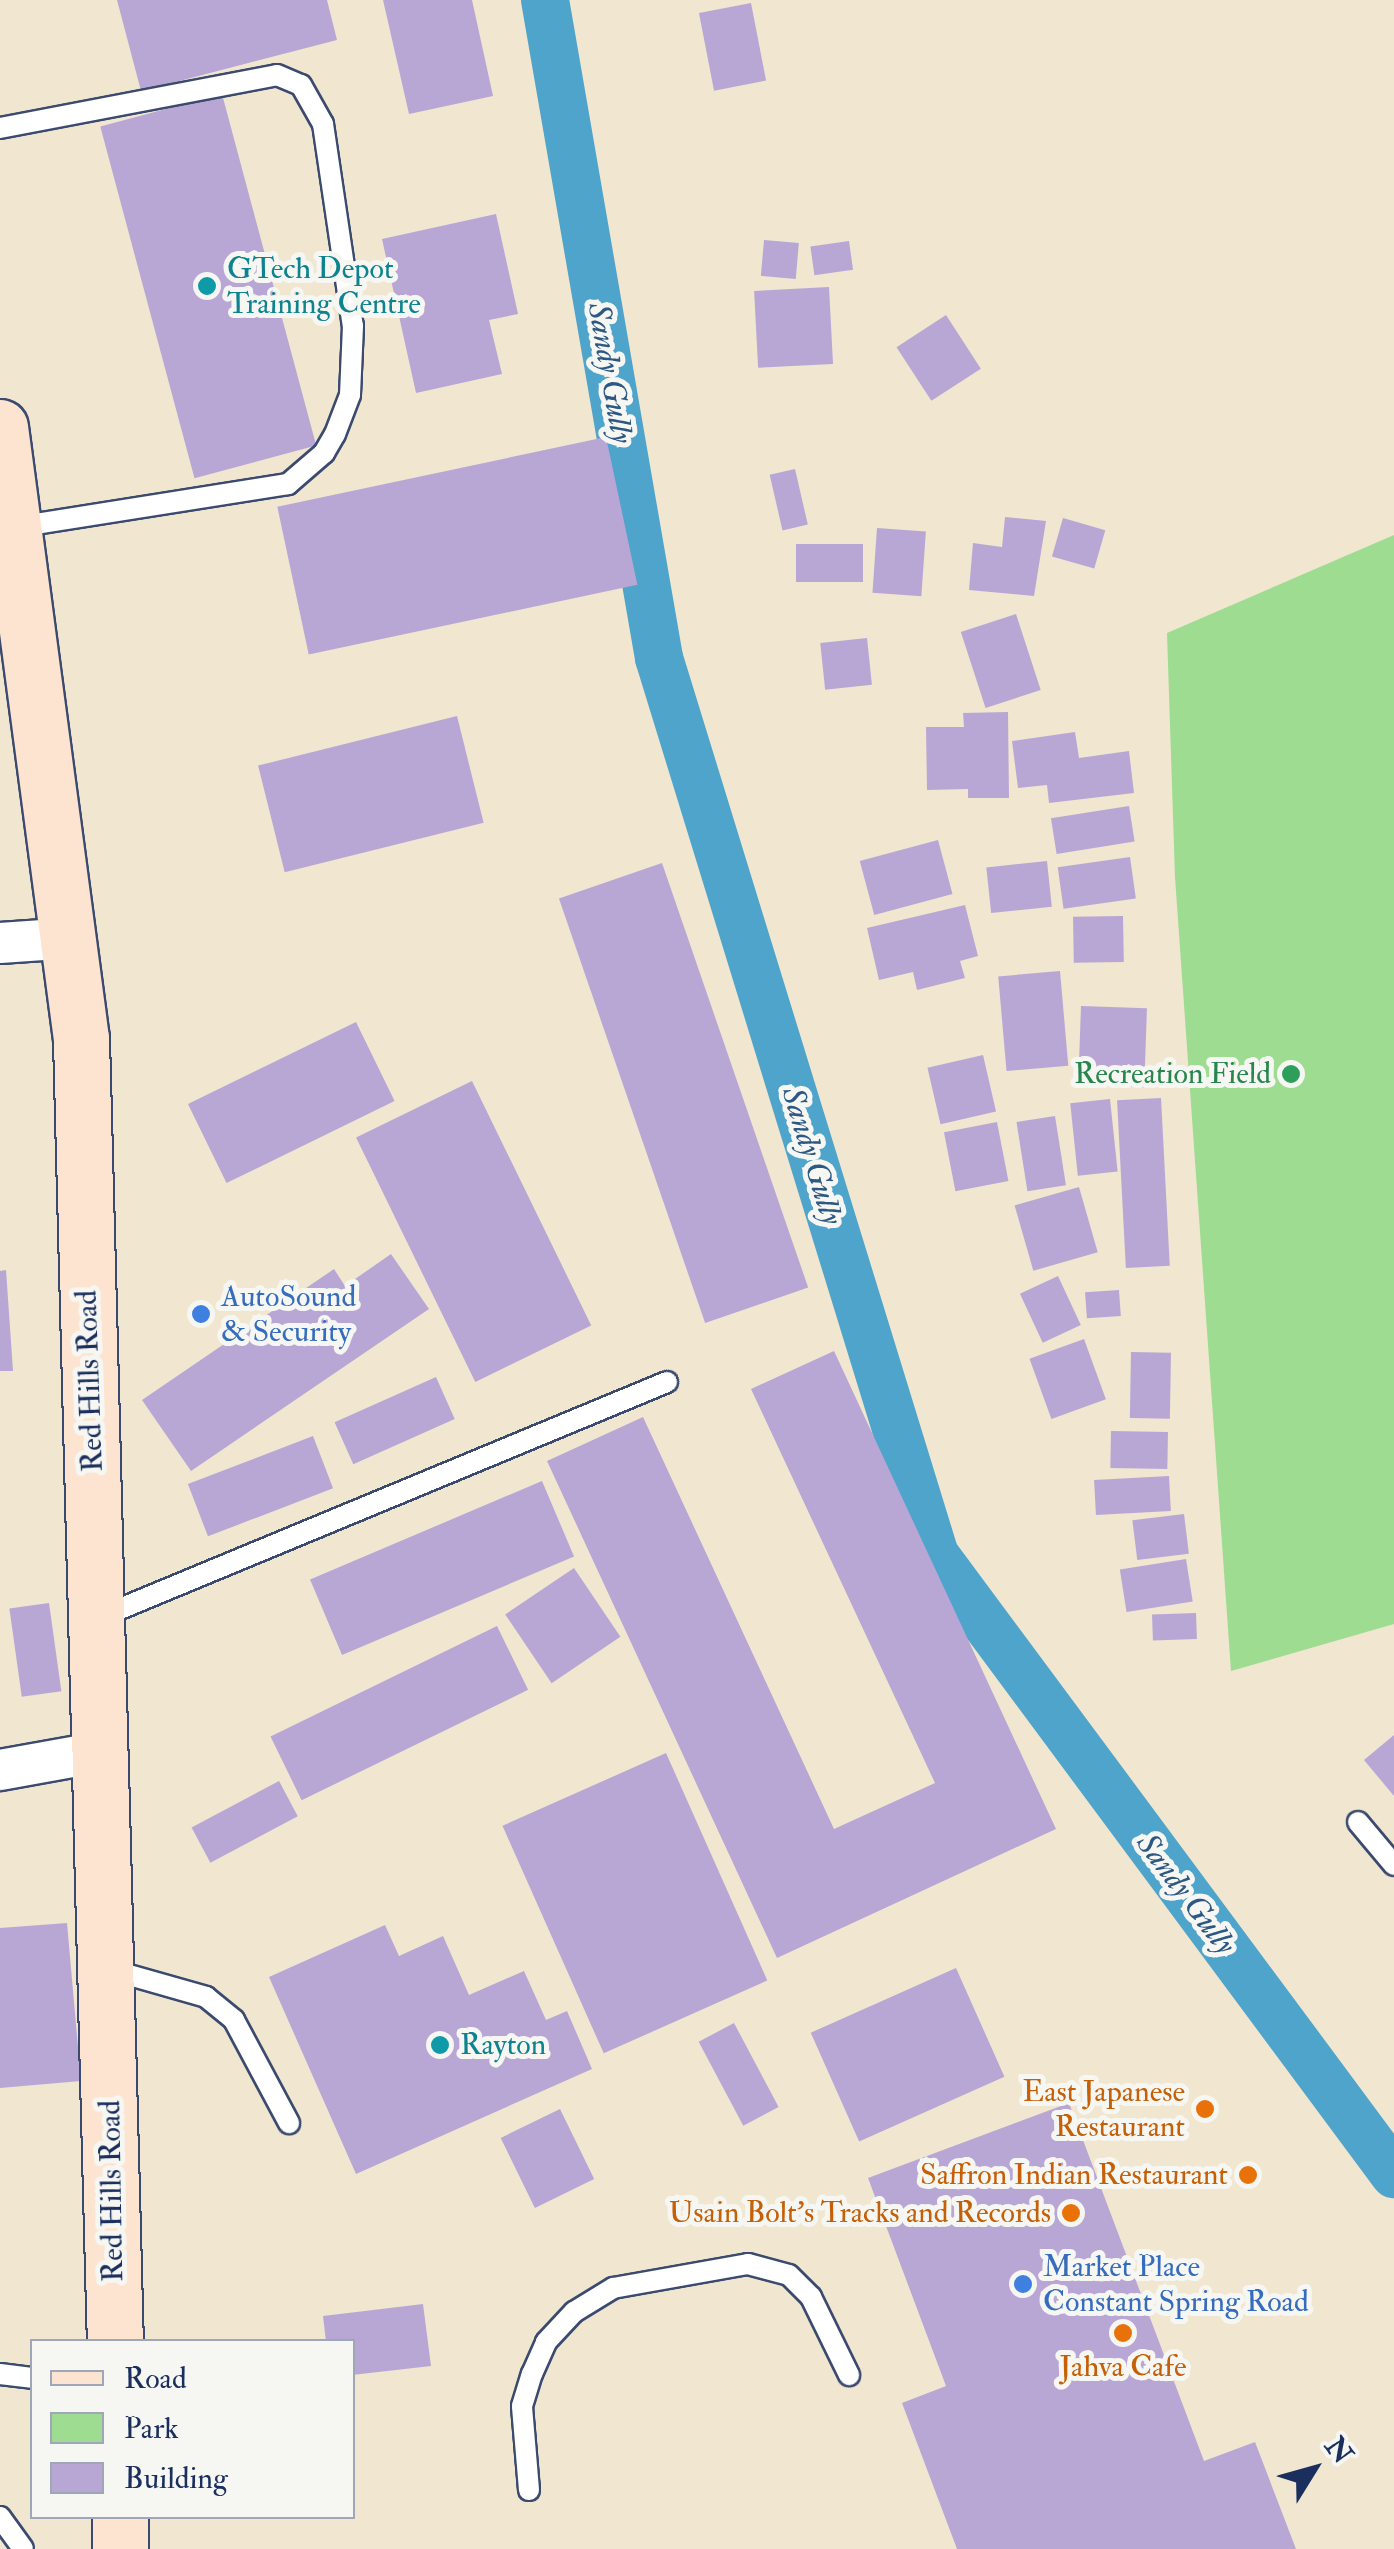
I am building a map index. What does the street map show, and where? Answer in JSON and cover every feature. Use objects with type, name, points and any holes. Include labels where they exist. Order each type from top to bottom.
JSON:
[{"type":"main road","name":"Red Hills Road","points":[[0,426],[7,503],[72,938],[81,1039],[116,2339]]},
{"type":"main road","points":[[120,2519],[120,2549]]},
{"type":"street","points":[[0,943],[72,938]]},
{"type":"street","points":[[0,1770],[100,1752]]},
{"type":"lane","points":[[0,128],[278,75],[301,85],[323,124],[353,326],[350,395],[334,434],[324,453],[288,484],[7,503]]},
{"type":"lane","points":[[96,1619],[667,1382]]},
{"type":"lane","points":[[1358,1822],[1394,1865]]},
{"type":"lane","points":[[106,1968],[206,1997],[234,2020],[288,2124]]},
{"type":"lane","points":[[529,2490],[522,2406],[532,2374],[546,2342],[564,2322],[613,2288],[734,2265],[789,2275],[812,2297],[849,2374]]},
{"type":"lane","points":[[0,2374],[30,2378]]},
{"type":"lane","points":[[0,2517],[23,2549]]},
{"type":"green space","name":"Recreation Field","points":[[1394,535],[1394,1624],[1231,1671],[1175,877],[1167,633]]},
{"type":"building","points":[[117,0],[327,0],[337,40],[141,91]]},
{"type":"building","points":[[383,0],[472,0],[493,96],[409,114]]},
{"type":"building","points":[[751,3],[766,81],[714,91],[699,13]]},
{"type":"building","name":"GTech Depot Training Centre","points":[[222,94],[316,446],[195,478],[100,127]]},
{"type":"building","points":[[496,214],[518,314],[489,320],[502,374],[416,393],[382,239]]},
{"type":"building","points":[[764,240],[799,243],[796,279],[761,276]]},
{"type":"building","points":[[849,241],[853,270],[814,275],[810,246]]},
{"type":"building","points":[[829,287],[833,364],[758,368],[754,291]]},
{"type":"building","points":[[946,315],[981,369],[931,401],[897,347]]},
{"type":"building","points":[[606,437],[637,585],[309,655],[277,507]]},
{"type":"building","points":[[795,469],[808,525],[782,530],[770,475]]},
{"type":"building","points":[[1005,517],[1046,521],[1034,596],[969,590],[973,543],[1002,547]]},
{"type":"building","points":[[1063,518],[1105,530],[1094,569],[1052,556]]},
{"type":"building","points":[[877,528],[926,531],[921,596],[872,593]]},
{"type":"building","points":[[796,544],[863,544],[863,582],[796,582]]},
{"type":"building","points":[[1016,614],[1041,690],[986,708],[961,632]]},
{"type":"building","points":[[867,638],[872,685],[825,690],[820,643]]},
{"type":"building","points":[[1008,712],[1009,798],[968,798],[968,789],[927,790],[926,727],[964,727],[963,713]]},
{"type":"building","points":[[457,716],[484,823],[285,872],[258,766]]},
{"type":"building","points":[[1075,732],[1079,758],[1129,751],[1134,793],[1049,803],[1047,785],[1018,788],[1012,741]]},
{"type":"building","points":[[1129,806],[1135,842],[1057,854],[1051,818]]},
{"type":"building","points":[[938,840],[952,894],[874,915],[860,861]]},
{"type":"building","points":[[1130,857],[1136,899],[1064,909],[1058,867]]},
{"type":"building","points":[[1047,861],[1052,907],[991,913],[986,867]]},
{"type":"building","points":[[662,863],[808,1288],[705,1323],[559,898]]},
{"type":"building","points":[[965,905],[978,956],[960,961],[965,978],[917,990],[913,972],[879,980],[867,928]]},
{"type":"building","points":[[1123,916],[1124,962],[1074,963],[1073,917]]},
{"type":"building","points":[[1060,971],[1068,1066],[1007,1071],[998,976]]},
{"type":"building","points":[[1081,1006],[1147,1008],[1144,1087],[1078,1085]]},
{"type":"building","points":[[356,1022],[395,1101],[227,1183],[188,1104]]},
{"type":"building","points":[[983,1055],[996,1112],[941,1124],[927,1068]]},
{"type":"building","points":[[472,1081],[591,1325],[475,1382],[356,1138]]},
{"type":"building","points":[[1161,1098],[1170,1266],[1126,1268],[1117,1100]]},
{"type":"building","points":[[1110,1099],[1118,1172],[1078,1176],[1070,1103]]},
{"type":"building","points":[[1055,1116],[1066,1185],[1027,1191],[1016,1122]]},
{"type":"building","points":[[997,1122],[1008,1181],[955,1191],[944,1132]]},
{"type":"building","points":[[1079,1187],[1098,1252],[1033,1271],[1015,1205]]},
{"type":"building","points":[[391,1254],[429,1309],[191,1471],[142,1400],[334,1269],[345,1286]]},
{"type":"building","points":[[6,1270],[13,1371],[0,1371],[0,1271]]},
{"type":"building","points":[[1058,1276],[1081,1325],[1043,1343],[1020,1294]]},
{"type":"building","points":[[1119,1290],[1121,1316],[1087,1318],[1085,1292]]},
{"type":"building","points":[[1084,1339],[1106,1399],[1051,1419],[1029,1359]]},
{"type":"building","points":[[834,1351],[1056,1829],[777,1958],[547,1461],[643,1417],[834,1829],[935,1783],[751,1389]]},
{"type":"building","points":[[1131,1352],[1171,1353],[1170,1419],[1130,1418]]},
{"type":"building","points":[[436,1377],[455,1419],[353,1464],[335,1422]]},
{"type":"building","points":[[1111,1431],[1168,1432],[1167,1469],[1110,1468]]},
{"type":"building","points":[[313,1436],[333,1488],[208,1536],[188,1484]]},
{"type":"building","points":[[1169,1476],[1171,1511],[1096,1515],[1094,1480]]},
{"type":"building","points":[[542,1481],[574,1556],[342,1655],[310,1579]]},
{"type":"building","points":[[1184,1514],[1189,1554],[1137,1560],[1132,1520]]},
{"type":"building","points":[[1186,1559],[1193,1601],[1127,1612],[1120,1569]]},
{"type":"building","points":[[574,1568],[620,1637],[552,1683],[505,1614]]},
{"type":"building","points":[[49,1603],[61,1691],[22,1697],[9,1609]]},
{"type":"building","points":[[1196,1613],[1197,1639],[1153,1641],[1152,1615]]},
{"type":"building","points":[[497,1626],[528,1690],[302,1800],[271,1736]]},
{"type":"building","points":[[1394,1735],[1394,1796],[1364,1760]]},
{"type":"building","points":[[666,1753],[767,1980],[604,2053],[502,1826]]},
{"type":"building","points":[[279,1781],[298,1816],[210,1863],[192,1827]]},
{"type":"building","points":[[67,1923],[81,2081],[0,2088],[0,1928]]},
{"type":"building","name":"Rayton","points":[[385,1925],[399,1956],[443,1936],[469,1995],[524,1971],[546,2020],[567,2011],[592,2069],[356,2174],[269,1977]]},
{"type":"building","points":[[956,1968],[1004,2077],[859,2141],[811,2033]]},
{"type":"building","points":[[734,2023],[779,2107],[743,2126],[699,2042]]},
{"type":"building","name":"Market Place Constant Spring Road","points":[[1069,2103],[1204,2461],[1255,2442],[1296,2549],[957,2549],[902,2403],[946,2386],[868,2178]]},
{"type":"building","points":[[560,2109],[594,2179],[535,2208],[501,2138]]},
{"type":"building","points":[[423,2304],[431,2366],[355,2375],[355,2339],[326,2339],[323,2316]]},
{"type":"waterway","name":"Sandy Gully","points":[[545,0],[659,658],[935,1555],[1394,2174]]},
{"type":"place","name":"GTech Depot Training Centre","points":[[207,286]]},
{"type":"place","name":"Recreation Field","points":[[1291,1074]]},
{"type":"place","name":"AutoSound & Security","points":[[201,1314]]},
{"type":"place","name":"Rayton","points":[[440,2045]]},
{"type":"place","name":"East Japanese Restaurant","points":[[1205,2109]]},
{"type":"place","name":"Saffron Indian Restaurant","points":[[1248,2175]]},
{"type":"place","name":"Usain Bolt's Tracks and Records","points":[[1071,2213]]},
{"type":"place","name":"Market Place Constant Spring Road","points":[[1023,2284]]},
{"type":"place","name":"Jahva Cafe","points":[[1123,2333]]}]
